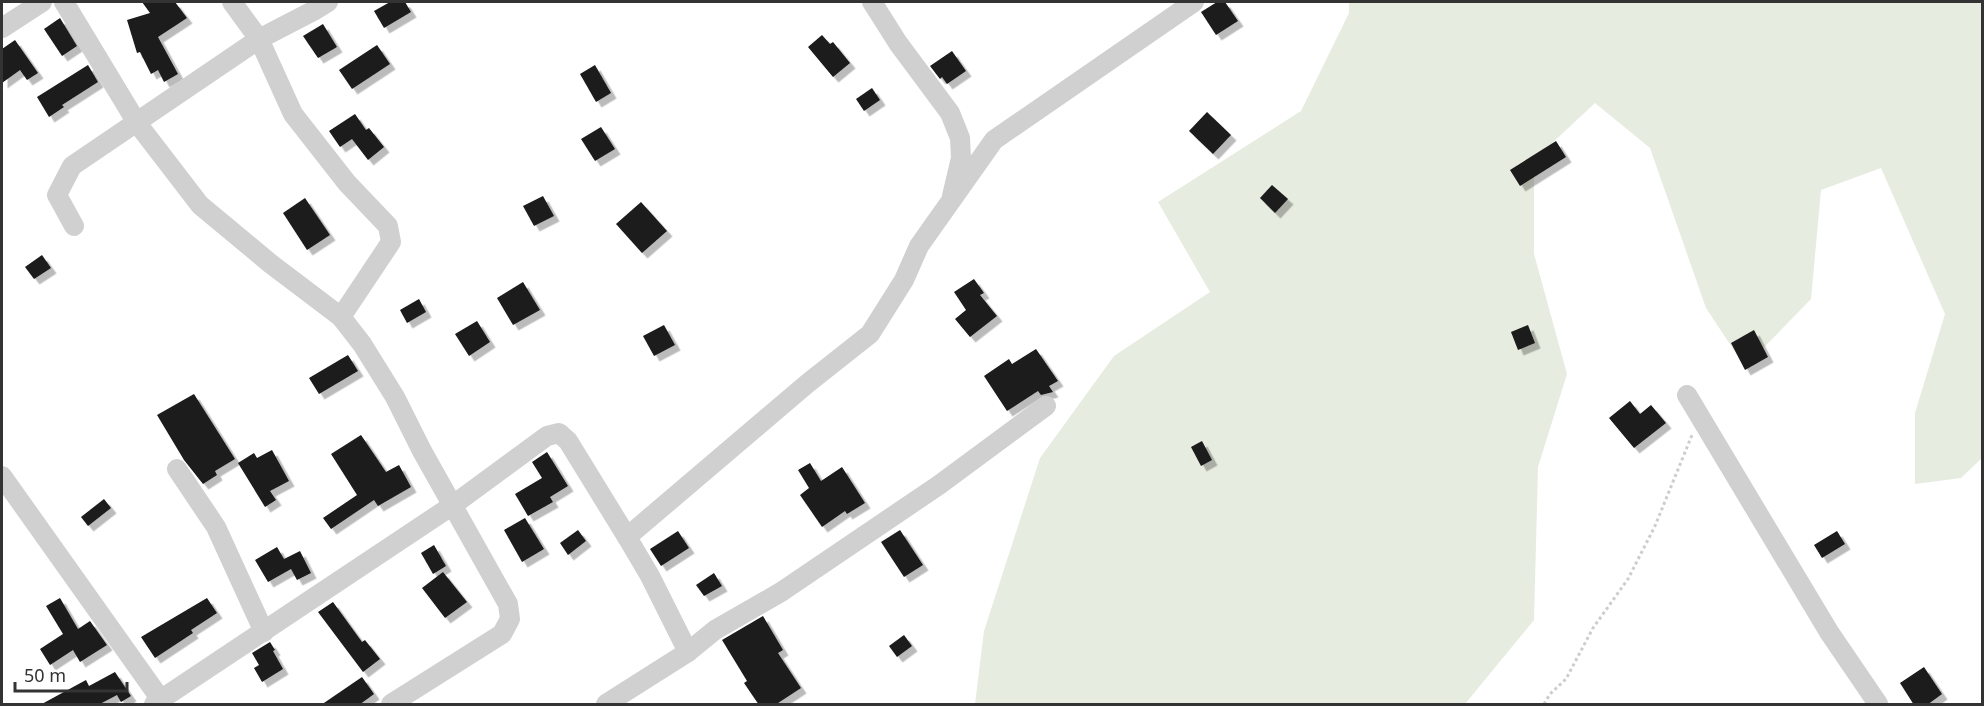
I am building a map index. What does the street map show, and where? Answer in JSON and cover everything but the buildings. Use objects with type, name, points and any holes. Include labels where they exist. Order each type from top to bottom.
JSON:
[{"type":"street","points":[[2,28],[42,2]]},
{"type":"street","points":[[64,2],[137,123],[200,205],[271,264],[341,317],[362,344],[395,397],[422,451],[508,604],[510,619],[502,634],[391,705]]},
{"type":"street","points":[[232,2],[259,39],[293,114],[341,175],[388,226],[391,242],[341,317]]},
{"type":"street","points":[[74,226],[57,195],[72,166],[259,39],[328,2]]},
{"type":"street","points":[[872,2],[898,43],[950,113],[960,138],[961,158],[949,206]]},
{"type":"street","points":[[627,537],[808,383],[870,334],[904,280],[919,246],[994,140],[1194,2]]},
{"type":"street","points":[[1687,395],[1829,632],[1878,705]]},
{"type":"street","points":[[606,705],[688,652],[715,630],[781,592],[906,507],[1046,406]]},
{"type":"street","points":[[2,476],[160,703],[453,505],[547,436],[559,433],[568,441],[650,576],[688,652]]},
{"type":"street","points":[[177,469],[216,527],[264,632]]},
{"type":"path","points":[[1544,705],[1550,694],[1566,679],[1593,628],[1628,579],[1655,526],[1700,417]]},
{"type":"shaded area","points":[[1349,2],[1982,2],[1982,458],[1961,478],[1915,484],[1915,413],[1945,314],[1881,168],[1821,190],[1811,299],[1745,367],[1706,308],[1650,148],[1595,103],[1534,160],[1534,254],[1567,374],[1538,467],[1534,620],[1465,704],[975,704],[984,631],[1040,458],[1114,356],[1210,292],[1158,202],[1301,111],[1349,13]]}]
